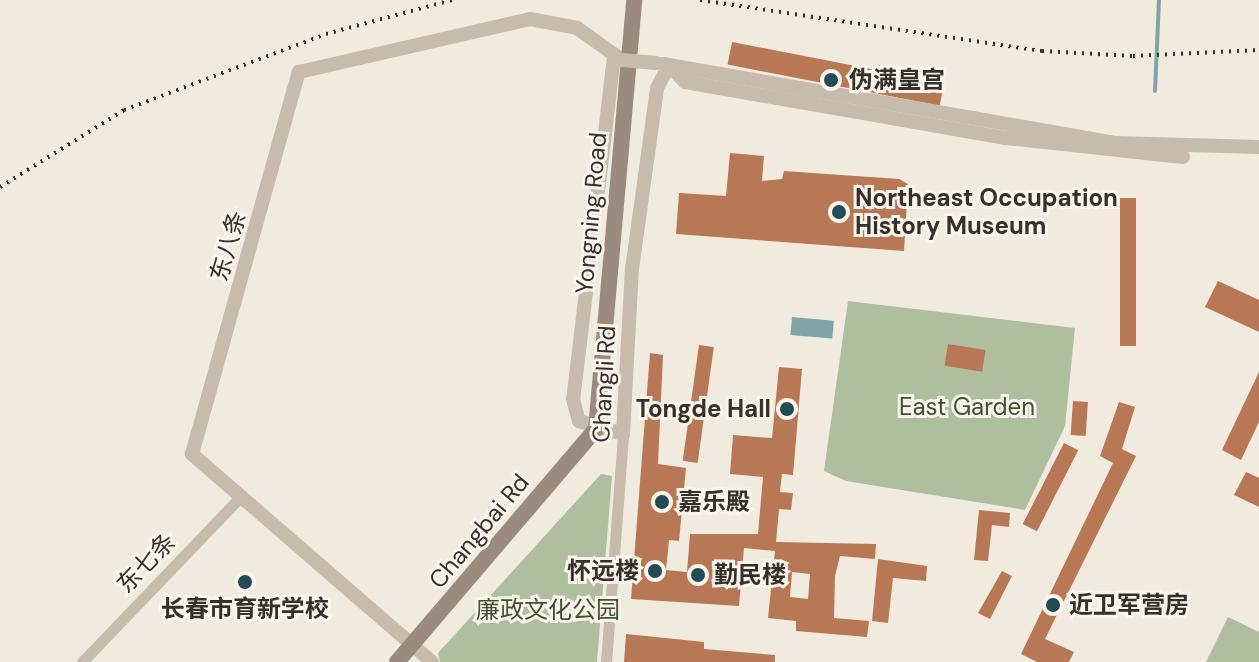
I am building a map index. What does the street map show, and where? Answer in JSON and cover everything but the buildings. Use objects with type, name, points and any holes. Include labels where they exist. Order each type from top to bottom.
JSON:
[{"type":"main road","name":"Yongning Road","points":[[596,429],[634,0]]},
{"type":"main road","name":"Changbai Rd","points":[[397,662],[596,429]]},
{"type":"street","name":"东八条","points":[[432,662],[192,454],[299,72],[530,19],[577,28],[618,58]]},
{"type":"street","points":[[623,434],[596,429],[579,421],[573,399],[618,58],[1116,143],[1259,147]]},
{"type":"street","points":[[663,64],[685,82],[1006,138],[1155,157],[1259,155]]},
{"type":"street","name":"Changli Rd","points":[[606,662],[632,269],[663,64]]},
{"type":"street","name":"东七条","points":[[82,662],[242,495]]},
{"type":"green space","name":"East Garden","points":[[848,301],[1075,328],[1065,426],[1025,510],[846,481],[824,471]]},
{"type":"green space","name":"廉政文化公园","points":[[601,474],[612,476],[597,662],[440,662],[438,653]]},
{"type":"green space","points":[[1228,617],[1259,632],[1259,662],[1206,662]]},
{"type":"water","points":[[792,317],[834,321],[832,339],[790,335]]},
{"type":"waterway","points":[[1155,91],[1159,0]]},
{"type":"railway","points":[[0,187],[124,110],[326,34],[452,0]]},
{"type":"railway","points":[[700,0],[1042,51],[1133,56],[1259,50]]},
{"type":"place","name":"伪满皇宫","points":[[831,80]]},
{"type":"place","name":"Northeast Occupation History Museum","points":[[839,212]]},
{"type":"place","name":"Tongde Hall","points":[[787,409]]},
{"type":"place","name":"嘉乐殿","points":[[662,502]]},
{"type":"place","name":"怀远楼","points":[[655,571]]},
{"type":"place","name":"勤民楼","points":[[698,575]]},
{"type":"place","name":"长春市育新学校","points":[[245,582]]},
{"type":"place","name":"近卫军营房","points":[[1053,605]]}]
